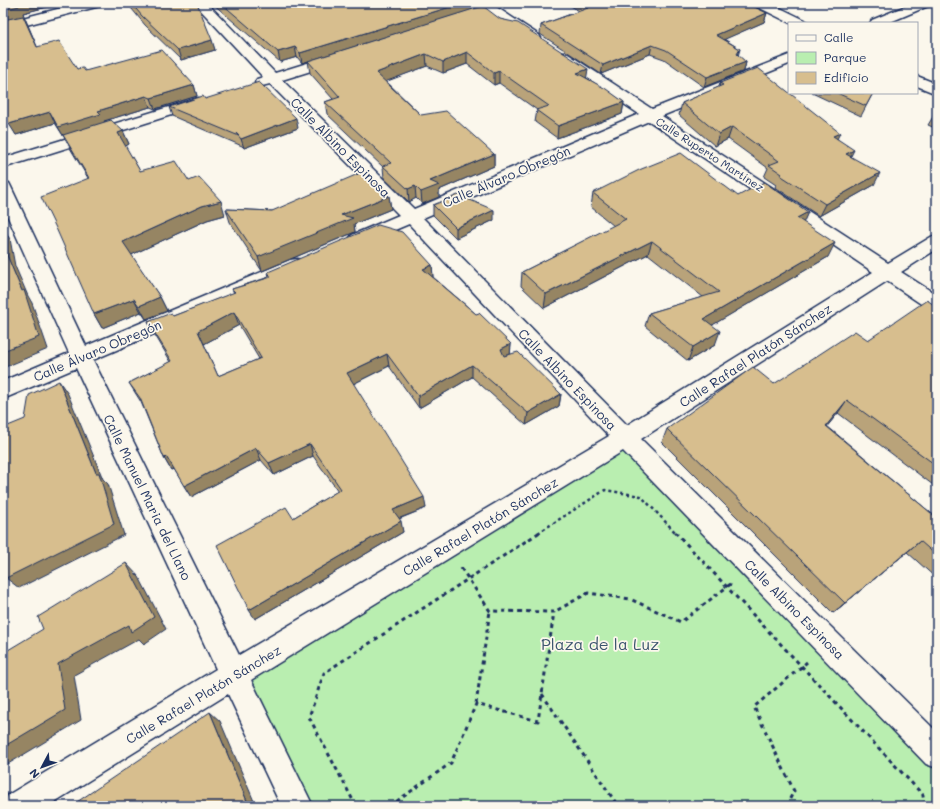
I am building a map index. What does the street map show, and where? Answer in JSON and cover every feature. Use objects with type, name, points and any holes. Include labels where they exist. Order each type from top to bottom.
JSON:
[{"type":"street","points":[[3,27],[96,3]]},
{"type":"street","name":"Calle Albino Espinosa","points":[[200,3],[273,79],[412,216],[625,438],[937,753]]},
{"type":"street","points":[[760,3],[798,22]]},
{"type":"street","points":[[880,22],[920,6]]},
{"type":"street","name":"Calle Ruperto Martínez","points":[[490,8],[937,305]]},
{"type":"street","points":[[251,86],[355,53]]},
{"type":"street","name":"Calle Álvaro Obregón","points":[[346,245],[650,115],[788,59]]},
{"type":"street","points":[[918,80],[937,90]]},
{"type":"street","points":[[3,164],[208,99]]},
{"type":"street","name":"Calle Manuel Maria del Llano","points":[[3,187],[81,357],[297,806]]},
{"type":"street","name":"Calle Rafael Platón Sánchez","points":[[19,806],[234,674],[625,438],[887,271],[937,241]]},
{"type":"street","name":"Calle Álvaro Obregón","points":[[3,390],[309,260]]},
{"type":"path","points":[[356,806],[309,717],[324,673],[605,490],[641,496],[922,795],[924,806]]},
{"type":"path","points":[[390,806],[451,763],[476,704],[490,612],[469,579],[444,547]]},
{"type":"path","points":[[490,612],[554,612],[588,593],[630,599],[681,622],[753,567]]},
{"type":"path","points":[[476,704],[538,721],[554,612]]},
{"type":"path","points":[[786,806],[794,792],[754,708],[828,643]]},
{"type":"path","points":[[542,693],[618,806]]},
{"type":"green space","name":"Plaza de la Luz","points":[[625,438],[937,753],[937,806],[297,806],[234,674]]},
{"type":"building","points":[[3,3],[18,3],[19,6],[3,10]]},
{"type":"building","points":[[131,3],[197,3],[212,40],[178,50],[142,16]]},
{"type":"building","points":[[221,3],[463,3],[300,53],[295,47],[278,52]]},
{"type":"building","points":[[581,3],[746,3],[767,13],[716,35],[740,49],[737,54],[746,62],[707,77],[666,50],[652,45],[603,65],[541,25],[588,8]]},
{"type":"building","points":[[483,6],[500,19],[518,23],[588,69],[577,73],[606,89],[624,102],[558,126],[536,110],[549,106],[499,71],[494,73],[467,52],[443,62],[426,54],[376,73],[421,115],[446,111],[494,154],[430,181],[439,185],[421,192],[415,186],[408,189],[383,166],[391,163],[325,102],[340,97],[308,61]]},
{"type":"building","points":[[23,16],[37,47],[59,41],[77,69],[83,68],[85,71],[162,50],[194,85],[151,98],[146,96],[98,111],[101,114],[58,127],[50,112],[9,124],[3,112],[3,20]]},
{"type":"building","points":[[758,68],[788,92],[788,94],[791,94],[840,133],[833,136],[854,150],[846,154],[880,173],[825,204],[780,175],[782,174],[769,165],[779,161],[732,127],[719,134],[682,103],[723,85],[720,83]]},
{"type":"building","points":[[259,82],[296,118],[241,139],[238,136],[169,107],[203,96],[205,99]]},
{"type":"building","points":[[839,94],[872,94],[866,106]]},
{"type":"building","points":[[111,120],[123,131],[118,133],[140,171],[176,161],[189,181],[199,177],[221,201],[202,206],[123,242],[160,297],[139,306],[134,299],[94,314],[41,197],[89,178],[63,135]]},
{"type":"building","points":[[681,153],[738,196],[764,182],[808,212],[797,218],[835,243],[704,319],[720,331],[693,347],[649,313],[719,292],[652,241],[546,294],[522,272],[626,219],[593,193],[639,170]]},
{"type":"building","points":[[365,171],[389,196],[341,215],[353,218],[258,257],[226,209],[272,211]]},
{"type":"building","points":[[458,195],[494,210],[456,228],[433,205]]},
{"type":"building","points":[[378,225],[402,232],[432,265],[423,269],[476,314],[479,313],[511,344],[501,349],[504,356],[518,352],[561,394],[528,413],[472,365],[418,396],[387,354],[347,373],[424,497],[393,510],[401,521],[249,610],[217,545],[286,507],[293,518],[341,489],[310,444],[269,463],[256,448],[184,486],[167,457],[164,458],[140,398],[129,383],[172,361],[148,322],[171,313],[173,316],[235,292],[232,289],[271,277],[268,272]],"holes":[[[234,312],[261,358],[218,376],[198,331]]]},
{"type":"building","points":[[3,237],[6,253],[22,291],[24,290],[39,337],[3,351]]},
{"type":"building","points":[[927,300],[937,307],[937,466],[847,400],[826,426],[937,518],[937,556],[920,541],[845,603],[667,429],[753,367],[774,384],[855,331],[868,340]]},
{"type":"building","points":[[59,381],[96,473],[99,473],[114,524],[6,578],[3,562],[3,428],[25,419],[29,395]]},
{"type":"building","points":[[126,563],[154,617],[131,632],[129,625],[58,664],[65,710],[3,747],[3,653],[43,629],[38,617]]},
{"type":"building","points":[[210,712],[249,806],[71,806]]}]
